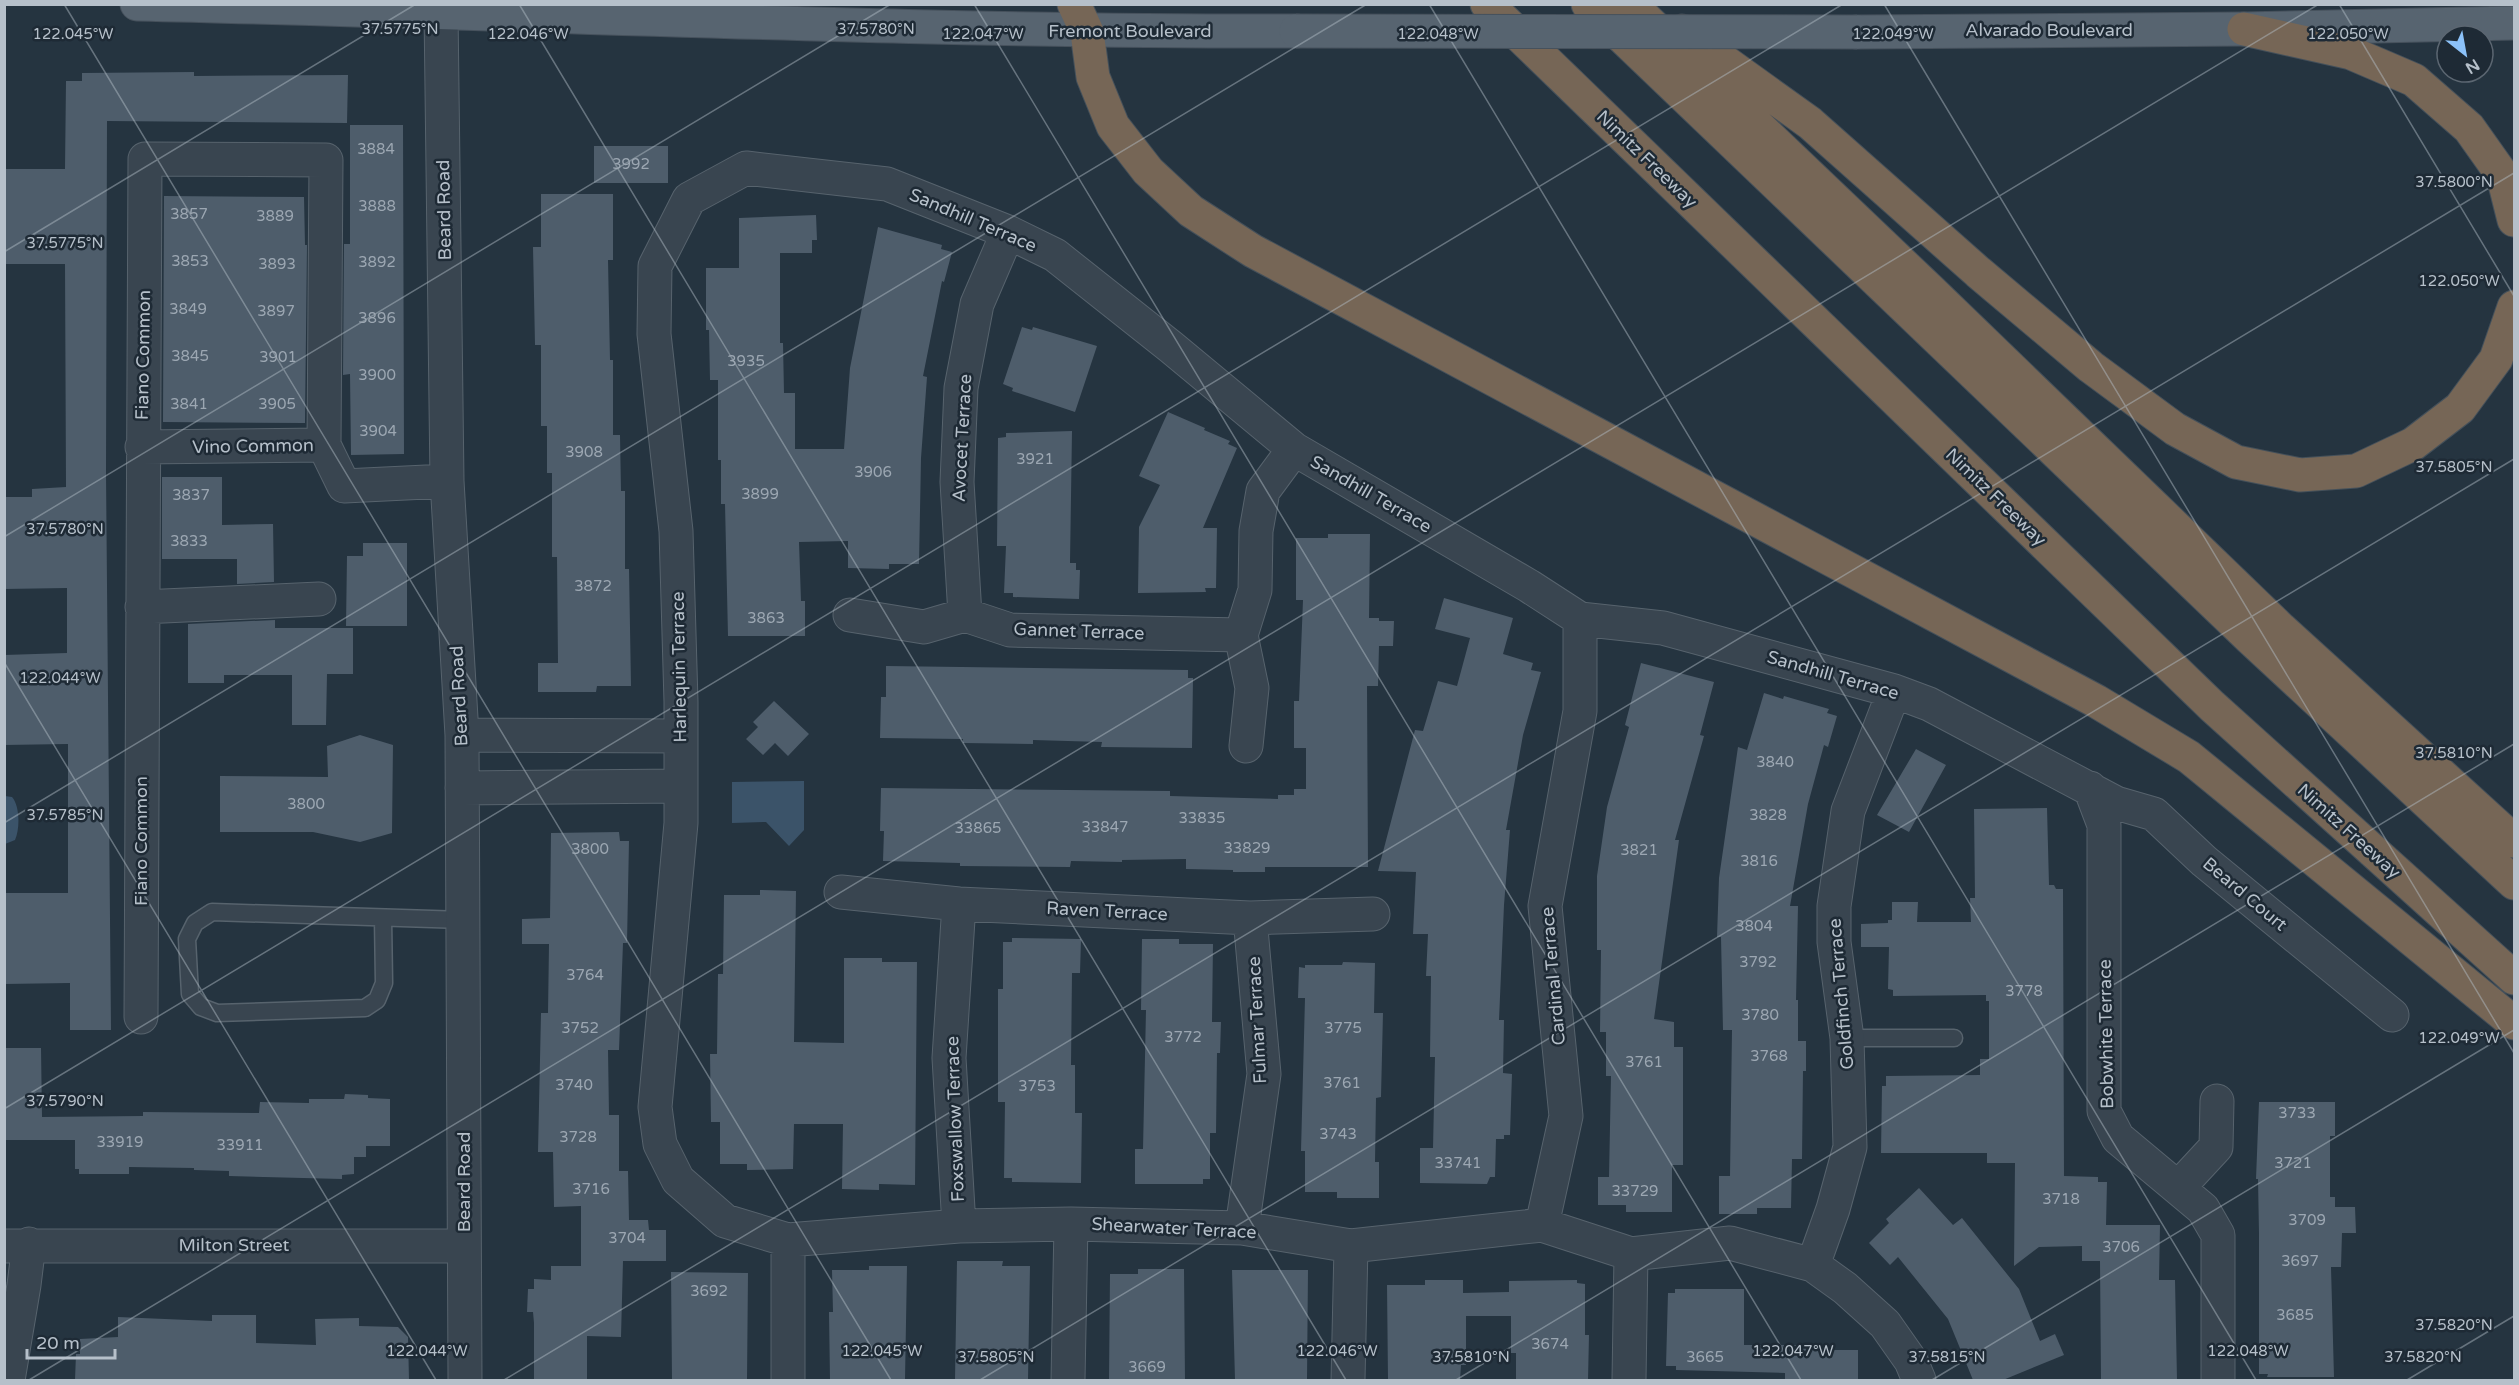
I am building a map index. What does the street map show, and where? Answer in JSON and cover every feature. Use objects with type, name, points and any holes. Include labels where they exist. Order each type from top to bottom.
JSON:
[{"type":"highway","name":"Nimitz Freeway","points":[[1487,4],[2212,706],[2514,978]]},
{"type":"highway","points":[[1588,4],[2241,630],[2514,883]]},
{"type":"highway","points":[[1630,4],[2281,629],[2514,840]]},
{"type":"highway","points":[[1646,4],[1810,123],[1978,272],[2091,367],[2175,429],[2236,462],[2300,475],[2356,471],[2413,444],[2460,408],[2472,392],[2496,359],[2514,307]]},
{"type":"highway","points":[[1081,18],[1093,77],[1113,126],[1148,171],[1191,211],[1253,251],[2096,701],[2189,757],[2514,1023]]},
{"type":"highway","points":[[2244,29],[2351,53],[2414,80],[2469,128],[2503,176],[2514,220]]},
{"type":"main road","name":"Fremont Boulevard","points":[[137,4],[441,11],[1081,18],[1296,31]]},
{"type":"main road","name":"Alvarado Boulevard","points":[[1296,31],[1857,32],[2244,29],[2514,23]]},
{"type":"street","name":"Beard Road","points":[[441,11],[447,482],[462,735],[465,1380]]},
{"type":"street","name":"Fiano Common","points":[[141,1017],[145,159],[326,160],[324,445]]},
{"type":"street","name":"Sandhill Terrace","points":[[689,199],[746,168],[887,184],[1008,232],[1055,255],[1294,449],[1529,586],[1580,619],[1663,628],[1894,691],[1929,704],[2090,788]]},
{"type":"street","name":"Harlequin Terrace","points":[[660,1144],[655,1107],[681,823],[681,736],[676,531],[654,334],[654,266],[689,199]]},
{"type":"street","name":"Avocet Terrace","points":[[965,615],[957,482],[961,388],[977,304],[1008,232]]},
{"type":"street","name":"Vino Common","points":[[142,447],[324,445],[344,486],[447,482]]},
{"type":"street","points":[[1246,746],[1252,688],[1242,635],[1255,590],[1256,531],[1263,491],[1294,449]]},
{"type":"street","points":[[142,607],[319,599]]},
{"type":"street","points":[[849,615],[924,627],[965,615]]},
{"type":"street","name":"Gannet Terrace","points":[[965,615],[1010,630],[1242,635]]},
{"type":"street","name":"Cardinal Terrace","points":[[1542,1225],[1566,1116],[1545,906],[1580,711],[1580,619]]},
{"type":"street","name":"Goldfinch Terrace","points":[[1813,1265],[1833,1209],[1851,1147],[1847,1038],[1834,942],[1834,906],[1848,812],[1894,691]]},
{"type":"street","points":[[462,735],[681,736]]},
{"type":"street","points":[[462,788],[681,786]]},
{"type":"street","name":"Beard Court","points":[[2090,788],[2116,803],[2154,814],[2204,861],[2392,1016]]},
{"type":"street","name":"Bobwhite Terrace","points":[[2090,788],[2104,825],[2104,1111],[2118,1138],[2203,1209],[2218,1235],[2218,1380]]},
{"type":"street","name":"Raven Terrace","points":[[841,892],[959,904],[1250,918],[1373,915]]},
{"type":"street","name":"Foxswallow Terrace","points":[[959,904],[949,1058],[959,1226]]},
{"type":"street","name":"Fulmar Terrace","points":[[1242,1228],[1264,1074],[1250,918]]},
{"type":"street","points":[[2178,1188],[2216,1147],[2217,1101]]},
{"type":"street","name":"Shearwater Terrace","points":[[660,1144],[678,1180],[725,1221],[788,1240],[959,1226],[1071,1224],[1242,1228],[1351,1246],[1542,1225],[1631,1254],[1730,1244],[1813,1265],[1845,1288],[1885,1324],[1911,1361],[1918,1380]]},
{"type":"street","points":[[1068,1380],[1071,1224]]},
{"type":"street","points":[[788,1240],[788,1380]]},
{"type":"street","points":[[8,1380],[24,1285],[17,1245]]},
{"type":"street","name":"Milton Street","points":[[17,1245],[464,1246]]},
{"type":"street","points":[[1348,1380],[1351,1246]]},
{"type":"street","points":[[1629,1380],[1631,1254]]},
{"type":"lane","points":[[383,918],[384,983],[377,1000],[365,1008],[217,1013],[201,1007],[190,994],[187,939],[195,923],[212,912],[463,920]]},
{"type":"lane","points":[[1847,1038],[1954,1038]]},
{"type":"water","points":[[804,781],[804,830],[789,846],[766,822],[732,823],[732,782]]},
{"type":"water","points":[[5,796],[12,797],[17,806],[18,830],[15,840],[5,844]]},
{"type":"building","points":[[194,72],[194,76],[348,75],[347,123],[107,121],[106,473],[111,1030],[70,1030],[70,983],[4,984],[4,893],[68,893],[68,744],[4,745],[4,655],[67,653],[67,588],[4,589],[4,497],[32,497],[32,489],[66,487],[65,264],[4,264],[4,169],[65,169],[66,81],[82,81],[82,73]]},
{"type":"building","points":[[350,125],[403,125],[404,454],[351,455],[350,374],[343,375],[344,244],[350,244]]},
{"type":"building","points":[[594,146],[668,146],[668,183],[594,183]]},
{"type":"building","points":[[541,194],[613,194],[613,260],[608,260],[610,360],[613,360],[613,435],[620,435],[621,491],[625,491],[625,569],[629,569],[631,686],[597,686],[596,692],[538,692],[538,663],[558,663],[557,557],[552,557],[552,473],[547,473],[547,426],[541,426],[541,345],[535,345],[533,247],[541,247]]},
{"type":"building","points":[[164,196],[304,197],[305,245],[307,245],[305,423],[163,422]]},
{"type":"building","points":[[816,215],[817,240],[812,240],[812,253],[780,253],[780,343],[783,343],[784,393],[795,393],[795,449],[844,449],[850,368],[878,227],[942,245],[941,249],[952,252],[944,282],[942,281],[923,376],[927,377],[921,458],[919,564],[889,564],[889,569],[848,568],[848,541],[799,542],[801,601],[805,601],[805,636],[728,636],[725,504],[721,504],[721,460],[718,460],[718,380],[710,380],[709,330],[706,330],[706,268],[739,268],[739,218]]},
{"type":"building","points":[[1022,327],[1032,330],[1033,327],[1097,346],[1075,412],[1012,391],[1013,388],[1003,384]]},
{"type":"building","points":[[1168,412],[1230,441],[1228,444],[1237,448],[1203,528],[1217,528],[1216,588],[1205,588],[1206,592],[1138,593],[1139,527],[1160,485],[1139,476]]},
{"type":"building","points":[[1072,431],[1070,563],[1076,563],[1076,570],[1080,570],[1079,599],[1013,597],[1013,593],[1004,593],[1006,546],[997,546],[998,438],[1006,437],[1006,433]]},
{"type":"building","points":[[162,477],[222,477],[222,525],[273,524],[274,582],[237,584],[237,559],[162,559]]},
{"type":"building","points":[[1328,534],[1370,534],[1369,618],[1394,621],[1393,646],[1379,646],[1378,686],[1367,686],[1368,867],[1265,867],[1265,872],[1233,872],[1233,870],[1186,869],[1186,859],[1122,860],[1122,862],[1071,861],[1070,867],[960,866],[960,863],[883,861],[884,831],[880,831],[881,788],[1170,791],[1170,796],[1278,799],[1278,795],[1294,795],[1294,789],[1306,789],[1306,748],[1294,748],[1294,701],[1299,701],[1303,600],[1296,600],[1296,538],[1328,538]]},
{"type":"building","points":[[363,543],[407,543],[407,626],[346,626],[347,556],[363,556]]},
{"type":"building","points":[[1444,598],[1513,618],[1503,654],[1533,663],[1531,670],[1541,672],[1523,735],[1506,830],[1510,830],[1499,1020],[1504,1020],[1503,1073],[1512,1074],[1510,1135],[1504,1135],[1504,1139],[1496,1139],[1495,1177],[1490,1177],[1487,1184],[1420,1183],[1420,1148],[1433,1148],[1435,1057],[1430,1057],[1431,976],[1426,976],[1428,934],[1413,934],[1416,872],[1378,871],[1415,730],[1423,731],[1438,681],[1457,686],[1470,638],[1435,629]]},
{"type":"building","points":[[275,620],[275,628],[353,628],[353,674],[327,674],[326,725],[292,725],[292,675],[224,675],[224,683],[188,683],[188,624]]},
{"type":"building","points":[[1641,663],[1714,682],[1700,735],[1704,736],[1675,840],[1679,840],[1654,1019],[1674,1022],[1674,1047],[1683,1047],[1683,1165],[1672,1165],[1672,1212],[1626,1212],[1626,1205],[1598,1205],[1598,1177],[1609,1177],[1611,1076],[1606,1076],[1606,1032],[1600,1032],[1601,950],[1597,950],[1597,876],[1607,807],[1629,727],[1625,725]]},
{"type":"building","points":[[886,666],[1188,670],[1188,678],[1193,678],[1192,748],[1101,747],[1102,742],[1033,740],[1033,744],[963,743],[963,739],[880,738],[881,697],[886,697]]},
{"type":"building","points":[[1764,693],[1783,699],[1784,696],[1829,709],[1827,713],[1837,716],[1828,747],[1824,745],[1808,804],[1790,906],[1798,906],[1796,1000],[1798,1000],[1798,1041],[1806,1041],[1806,1071],[1803,1071],[1802,1159],[1792,1159],[1791,1208],[1757,1208],[1757,1214],[1719,1214],[1719,1176],[1730,1176],[1732,1030],[1723,1030],[1721,937],[1717,937],[1719,878],[1738,747],[1747,750]]},
{"type":"building","points":[[774,701],[809,734],[788,756],[775,743],[763,755],[746,739],[758,727],[753,722]]},
{"type":"building","points":[[360,735],[393,745],[392,833],[360,842],[313,832],[220,832],[220,776],[328,777],[327,746]]},
{"type":"building","points":[[1916,749],[1946,765],[1909,832],[1877,815]]},
{"type":"building","points":[[2047,808],[2049,885],[2054,885],[2056,889],[2063,889],[2064,1176],[2098,1177],[2098,1182],[2107,1182],[2106,1225],[2160,1225],[2159,1280],[2175,1280],[2177,1380],[2101,1380],[2100,1261],[2082,1261],[2082,1246],[2039,1247],[2014,1266],[2015,1163],[1987,1163],[1987,1153],[1881,1153],[1882,1086],[1886,1086],[1886,1076],[1980,1075],[1980,1059],[1989,1059],[1989,1001],[1986,1001],[1986,995],[1893,996],[1893,990],[1888,989],[1889,947],[1861,947],[1861,924],[1888,923],[1888,920],[1892,920],[1892,902],[1918,902],[1917,922],[1971,922],[1970,898],[1975,898],[1974,809]]},
{"type":"building","points":[[619,832],[620,841],[629,841],[627,943],[623,943],[619,1050],[608,1050],[609,1115],[619,1115],[619,1171],[628,1171],[629,1220],[648,1220],[649,1230],[666,1230],[666,1261],[623,1261],[621,1337],[587,1336],[587,1380],[534,1380],[534,1323],[533,1312],[527,1312],[528,1289],[534,1289],[534,1279],[551,1280],[551,1266],[581,1266],[581,1206],[554,1207],[553,1152],[538,1152],[541,1013],[548,1013],[549,944],[522,944],[522,919],[550,918],[551,833]]},
{"type":"building","points":[[760,890],[796,891],[794,1042],[844,1043],[844,958],[882,958],[882,962],[917,962],[915,1185],[879,1184],[879,1190],[842,1189],[843,1124],[794,1124],[793,1169],[747,1170],[747,1164],[720,1164],[720,1122],[711,1122],[710,1054],[717,1054],[718,974],[723,974],[724,895],[760,895]]},
{"type":"building","points":[[1012,938],[1081,939],[1080,973],[1072,973],[1071,1065],[1075,1065],[1075,1113],[1082,1113],[1081,1183],[1012,1182],[1012,1178],[1004,1178],[1005,1102],[998,1102],[998,989],[1003,989],[1003,942],[1012,942]]},
{"type":"building","points":[[1142,939],[1179,939],[1179,944],[1213,944],[1212,1022],[1221,1022],[1220,1053],[1217,1053],[1216,1133],[1210,1133],[1210,1179],[1203,1179],[1203,1184],[1135,1184],[1135,1149],[1143,1149],[1146,1010],[1141,1010]]},
{"type":"building","points":[[1343,962],[1375,963],[1374,1013],[1383,1013],[1381,1097],[1376,1098],[1375,1162],[1379,1162],[1379,1198],[1337,1198],[1337,1192],[1305,1192],[1305,1151],[1301,1151],[1305,998],[1298,998],[1299,967],[1342,965]]},
{"type":"building","points":[[5,1048],[41,1048],[42,1117],[143,1116],[143,1112],[259,1113],[260,1102],[309,1103],[309,1099],[344,1099],[345,1094],[368,1095],[368,1098],[390,1099],[390,1146],[366,1146],[366,1157],[354,1157],[354,1174],[342,1175],[342,1179],[229,1176],[229,1171],[194,1170],[194,1168],[129,1167],[129,1174],[79,1174],[79,1169],[75,1169],[75,1140],[5,1140]]},
{"type":"building","points":[[2259,1102],[2335,1102],[2335,1136],[2330,1136],[2330,1197],[2335,1197],[2335,1207],[2355,1207],[2356,1233],[2342,1233],[2341,1267],[2331,1267],[2334,1377],[2267,1377],[2268,1374],[2259,1374],[2259,1234],[2258,1179],[2256,1179]]},
{"type":"building","points":[[1919,1188],[1953,1225],[1962,1218],[2019,1289],[2040,1341],[2055,1334],[2064,1355],[2003,1380],[1973,1380],[1948,1319],[1898,1257],[1890,1265],[1869,1243],[1889,1223],[1886,1219]]},
{"type":"building","points":[[957,1261],[1003,1261],[1002,1266],[1030,1266],[1028,1380],[955,1380]]},
{"type":"building","points":[[869,1266],[907,1266],[905,1380],[830,1380],[829,1312],[833,1312],[832,1270],[869,1270]]},
{"type":"building","points":[[1138,1269],[1184,1269],[1185,1380],[1109,1380],[1110,1274],[1138,1274]]},
{"type":"building","points":[[1232,1270],[1308,1270],[1307,1380],[1235,1380]]},
{"type":"building","points":[[671,1272],[748,1273],[747,1380],[672,1380]]},
{"type":"building","points":[[1425,1280],[1463,1280],[1463,1293],[1509,1292],[1509,1281],[1577,1280],[1577,1283],[1585,1284],[1585,1335],[1589,1335],[1588,1380],[1516,1380],[1516,1353],[1511,1353],[1511,1316],[1466,1316],[1466,1365],[1461,1365],[1460,1380],[1388,1380],[1387,1285],[1425,1285]]},
{"type":"building","points":[[1675,1289],[1744,1289],[1744,1345],[1831,1345],[1831,1350],[1858,1350],[1858,1380],[1785,1380],[1785,1373],[1676,1370],[1676,1366],[1666,1366],[1668,1293],[1675,1293]]},
{"type":"building","points":[[212,1315],[256,1315],[256,1343],[316,1345],[315,1319],[359,1318],[359,1326],[398,1327],[408,1337],[409,1380],[75,1380],[76,1354],[80,1354],[80,1339],[118,1337],[118,1317],[212,1321]]}]
